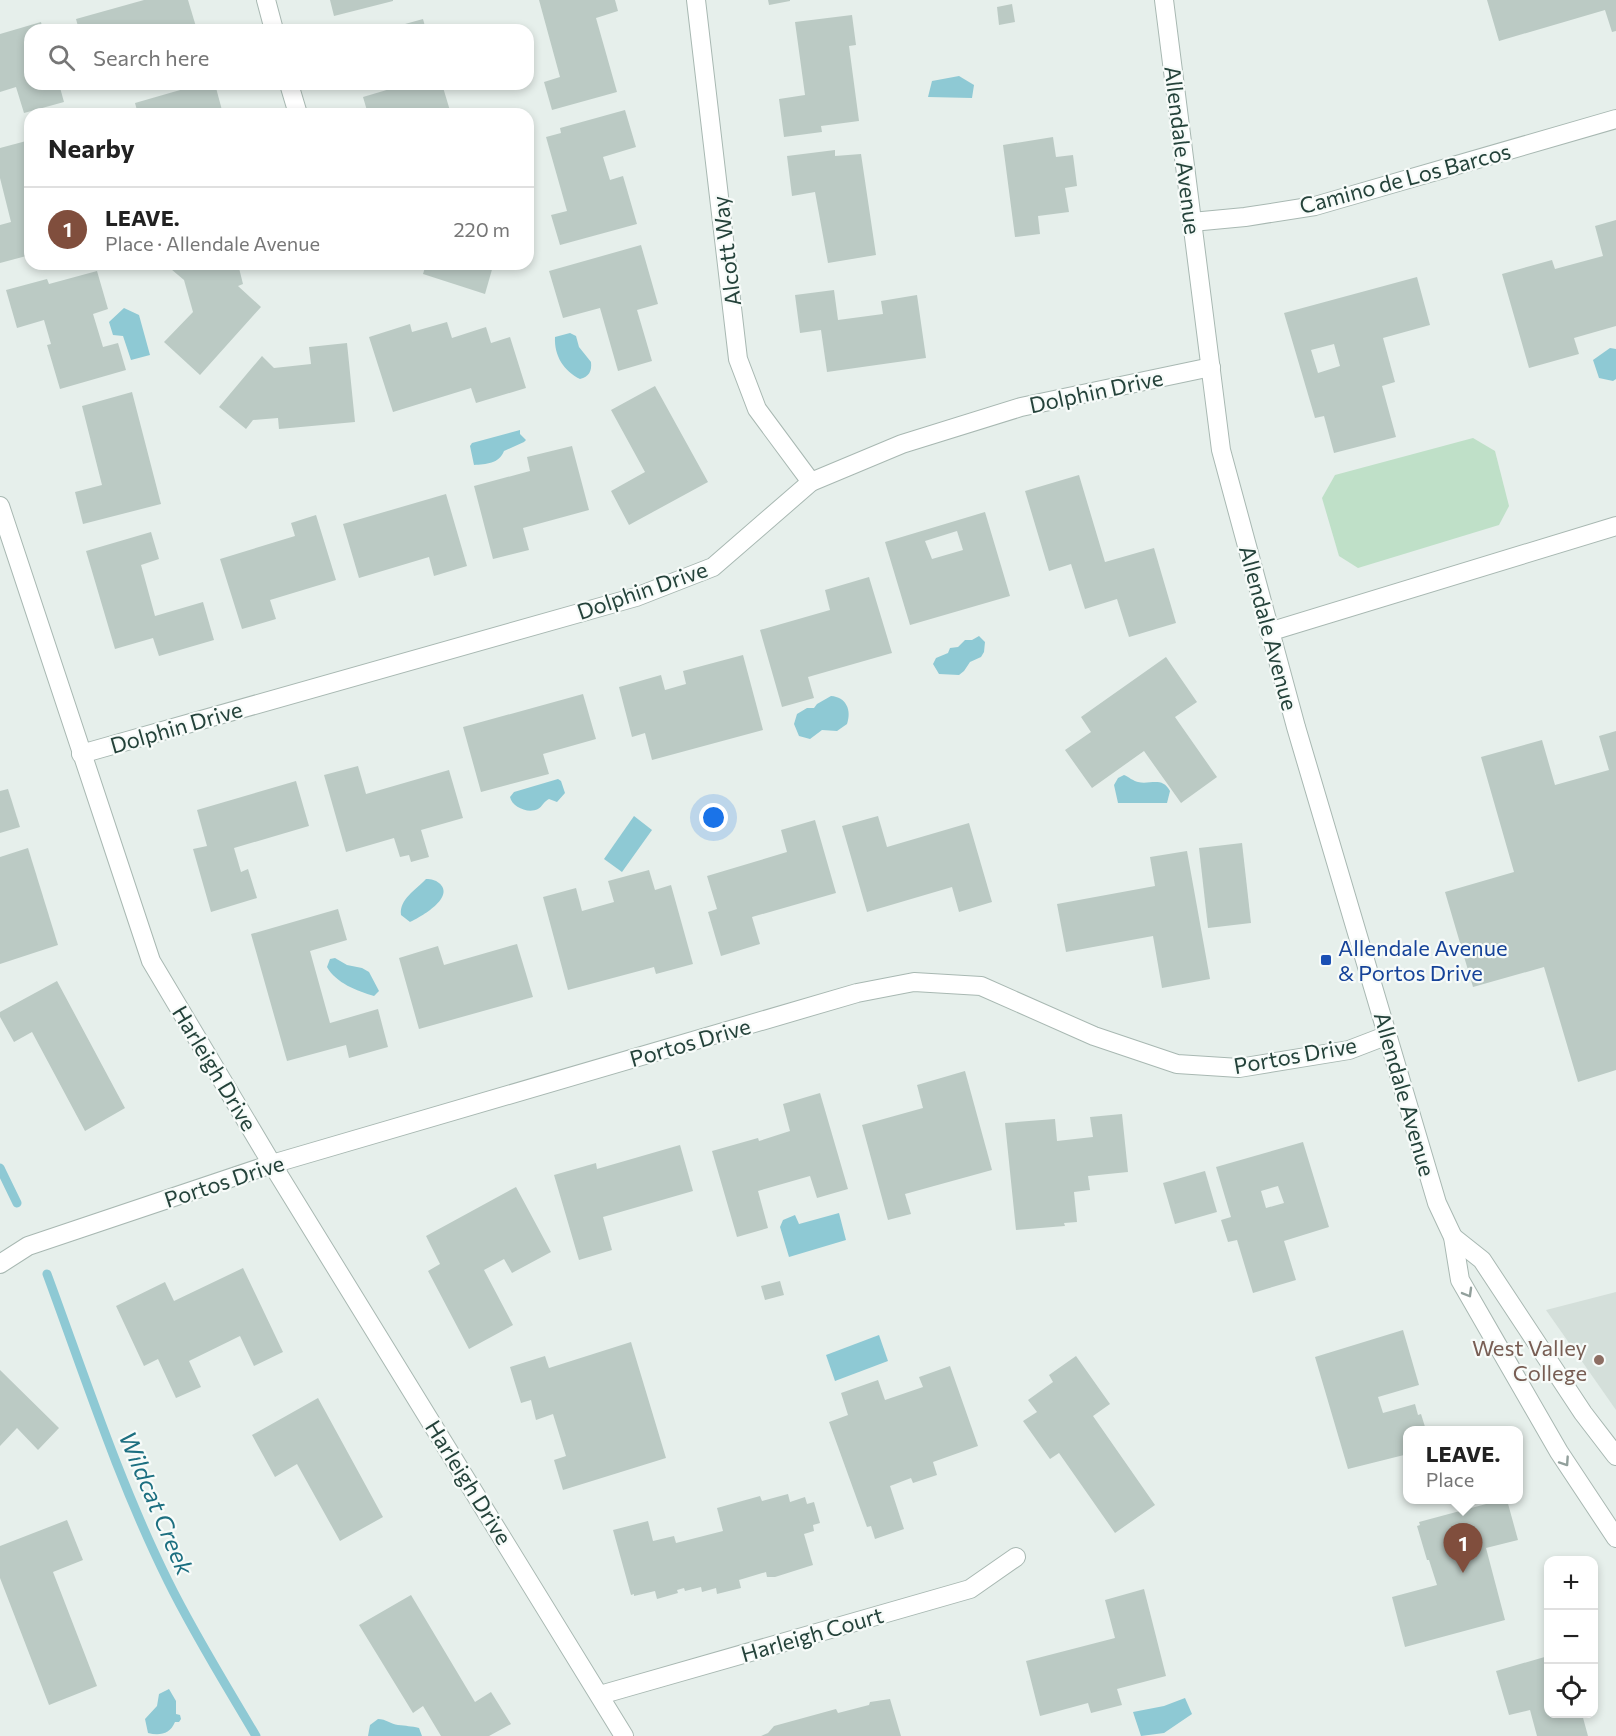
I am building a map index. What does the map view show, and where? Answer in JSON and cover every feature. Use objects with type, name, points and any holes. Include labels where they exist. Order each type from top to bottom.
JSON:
[{"type":"street","points":[[266,0],[272,24]]},
{"type":"street","name":"Alcott Way","points":[[696,0],[738,359],[757,409],[811,482]]},
{"type":"street","name":"Allendale Avenue","points":[[1164,0],[1221,450],[1269,632],[1437,1203],[1453,1237],[1460,1280],[1559,1452],[1616,1538]]},
{"type":"street","points":[[291,90],[295,108]]},
{"type":"street","name":"Camino de Los Barcos","points":[[1191,222],[1245,217],[1315,206],[1616,119]]},
{"type":"street","name":"Dolphin Drive","points":[[81,754],[636,597],[713,567],[811,482],[902,444],[1021,407],[1211,367]]},
{"type":"street","name":"Harleigh Drive","points":[[0,506],[152,961],[272,1164],[624,1736]]},
{"type":"street","points":[[1269,632],[1616,526]]},
{"type":"street","name":"Portos Drive","points":[[0,1264],[28,1246],[272,1164],[857,993],[914,982],[981,986],[1094,1036],[1177,1064],[1239,1068],[1349,1050],[1388,1035]]},
{"type":"street","name":"Allendale Avenue","points":[[1453,1237],[1482,1260],[1583,1413],[1616,1456]]},
{"type":"street","name":"Harleigh Court","points":[[600,1695],[970,1589],[1016,1557]]},
{"type":"shaded area","name":"West Valley College","points":[[1616,1292],[1616,1410],[1546,1310]]},
{"type":"green space","points":[[1473,438],[1495,451],[1509,506],[1499,525],[1358,568],[1339,556],[1322,498],[1335,475]]},
{"type":"water","points":[[959,76],[974,85],[972,98],[928,97],[932,81]]},
{"type":"water","points":[[124,308],[139,315],[150,355],[131,360],[123,336],[113,335],[109,322]]},
{"type":"water","points":[[570,333],[576,336],[579,347],[591,362],[589,373],[580,379],[569,372],[558,357],[556,350],[555,337]]},
{"type":"water","points":[[1610,348],[1616,349],[1616,379],[1613,381],[1599,378],[1593,360]]},
{"type":"water","points":[[520,430],[520,434],[526,440],[524,442],[504,451],[495,461],[474,465],[470,446],[472,443]]},
{"type":"water","points":[[979,636],[985,642],[981,657],[970,662],[959,675],[939,674],[933,664],[936,658],[948,653],[950,648],[958,647],[965,640],[972,640]]},
{"type":"water","points":[[831,696],[841,699],[846,705],[849,714],[847,724],[837,731],[822,730],[810,739],[799,736],[794,724],[797,714],[807,708],[814,708]]},
{"type":"water","points":[[1124,775],[1134,781],[1160,782],[1167,786],[1170,791],[1167,803],[1118,803],[1114,785],[1118,778]]},
{"type":"water","points":[[558,779],[565,793],[557,802],[549,799],[538,809],[530,811],[517,807],[511,801],[510,797],[514,792]]},
{"type":"water","points":[[634,816],[652,830],[622,872],[604,859]]},
{"type":"water","points":[[426,879],[439,883],[443,888],[443,894],[435,906],[410,922],[401,915],[401,909],[405,899]]},
{"type":"water","points":[[335,958],[347,965],[369,972],[379,991],[374,996],[341,982],[327,967],[330,959]]},
{"type":"water","points":[[839,1213],[846,1240],[789,1257],[780,1227],[783,1220],[795,1215],[799,1224]]},
{"type":"water","points":[[879,1335],[888,1361],[835,1381],[826,1355]]},
{"type":"water","points":[[169,1689],[176,1701],[176,1714],[180,1715],[181,1719],[164,1733],[148,1733],[145,1719],[157,1706],[159,1694]]},
{"type":"water","points":[[1185,1698],[1192,1714],[1164,1733],[1141,1736],[1133,1712],[1164,1706]]},
{"type":"water","points":[[378,1719],[419,1728],[422,1736],[368,1736],[370,1725]]},
{"type":"building","points":[[144,0],[188,0],[195,24],[77,24],[76,19]]},
{"type":"building","points":[[330,0],[393,0],[393,1],[334,16]]},
{"type":"building","points":[[539,0],[615,0],[618,11],[596,18],[617,92],[552,110],[544,82],[560,77]]},
{"type":"building","points":[[768,0],[790,0],[790,1],[769,5]]},
{"type":"building","points":[[1487,0],[1616,0],[1616,31],[1612,32],[1605,10],[1499,41]]},
{"type":"building","points":[[1012,4],[1015,22],[999,25],[997,7]]},
{"type":"building","points":[[852,15],[856,45],[849,46],[859,121],[821,126],[822,132],[784,137],[779,99],[805,95],[795,22]]},
{"type":"building","points":[[423,19],[424,24],[405,24]]},
{"type":"building","points":[[24,27],[24,90],[61,90],[64,102],[42,108],[24,108],[24,113],[16,87],[0,92],[0,34]]},
{"type":"building","points":[[180,90],[217,90],[221,108],[136,108],[135,103]]},
{"type":"building","points":[[387,90],[444,90],[449,108],[366,108],[363,97]]},
{"type":"building","points":[[625,110],[636,147],[603,157],[610,180],[623,176],[637,224],[560,245],[551,215],[567,211],[546,137],[561,133],[560,128]]},
{"type":"building","points":[[1053,137],[1056,157],[1073,155],[1077,186],[1065,188],[1069,212],[1038,216],[1040,234],[1015,237],[1003,145]]},
{"type":"building","points":[[24,142],[24,257],[0,263],[0,225],[11,222],[0,178],[0,148]]},
{"type":"building","points":[[835,150],[835,156],[861,154],[876,255],[828,263],[815,192],[792,196],[787,156]]},
{"type":"building","points":[[1616,220],[1616,326],[1574,338],[1579,354],[1529,368],[1502,274],[1552,260],[1555,269],[1603,256],[1595,226]]},
{"type":"building","points":[[641,245],[658,304],[637,310],[652,361],[618,371],[600,308],[563,318],[549,271]]},
{"type":"building","points":[[172,270],[240,270],[243,284],[238,286],[261,307],[200,375],[164,342],[193,312],[184,280]]},
{"type":"building","points":[[424,270],[492,270],[485,294],[423,274]]},
{"type":"building","points":[[97,271],[108,309],[93,314],[103,347],[118,343],[126,370],[60,389],[47,345],[51,344],[44,320],[17,328],[6,290],[47,279],[49,284]]},
{"type":"building","points":[[1417,277],[1430,325],[1383,338],[1395,382],[1382,386],[1396,437],[1334,453],[1324,416],[1315,418],[1284,313]],"holes":[[[1334,344],[1340,366],[1318,373],[1311,350]]]},
{"type":"building","points":[[834,290],[838,320],[883,314],[881,301],[917,295],[926,358],[827,372],[821,330],[800,333],[795,295]]},
{"type":"building","points":[[447,322],[452,338],[486,327],[491,343],[510,337],[526,388],[476,403],[471,388],[393,412],[369,337],[410,324],[412,332]]},
{"type":"building","points":[[347,343],[355,422],[279,429],[278,418],[253,420],[246,429],[219,407],[262,356],[274,368],[311,364],[309,347]]},
{"type":"building","points":[[655,386],[708,482],[629,525],[611,491],[645,472],[611,410]]},
{"type":"building","points":[[132,392],[161,504],[83,524],[75,492],[102,485],[82,406]]},
{"type":"building","points":[[572,446],[589,510],[523,528],[529,550],[493,559],[474,486],[530,471],[527,457]]},
{"type":"building","points":[[1079,475],[1105,562],[1154,548],[1176,623],[1129,637],[1117,599],[1085,609],[1071,564],[1049,571],[1025,491]]},
{"type":"building","points":[[446,494],[467,566],[434,576],[429,557],[359,578],[343,524]]},
{"type":"building","points":[[985,512],[1010,596],[910,625],[885,542]],"holes":[[[957,531],[963,550],[932,559],[925,541]]]},
{"type":"building","points":[[316,515],[336,580],[270,600],[276,619],[242,629],[220,559],[295,536],[291,523]]},
{"type":"building","points":[[151,532],[159,559],[141,565],[155,616],[203,602],[214,640],[159,656],[153,638],[115,649],[86,551]]},
{"type":"building","points":[[869,577],[892,653],[808,677],[814,698],[782,707],[760,630],[830,610],[825,590]]},
{"type":"building","points":[[743,655],[763,730],[652,760],[645,733],[632,737],[619,687],[661,675],[665,690],[686,684],[683,671]]},
{"type":"building","points":[[1166,657],[1197,702],[1175,717],[1217,777],[1181,803],[1144,751],[1092,788],[1065,750],[1091,732],[1081,717]]},
{"type":"building","points":[[583,694],[596,739],[543,754],[549,774],[481,792],[463,727]]},
{"type":"building","points":[[1616,731],[1616,1070],[1578,1082],[1544,967],[1473,987],[1445,892],[1514,872],[1481,757],[1542,740],[1555,785],[1609,770],[1599,736]]},
{"type":"building","points":[[358,766],[366,794],[449,770],[463,818],[421,830],[429,857],[411,862],[409,855],[400,857],[394,838],[346,852],[324,775]]},
{"type":"building","points":[[296,781],[309,826],[234,848],[241,872],[248,869],[257,898],[211,912],[193,849],[207,846],[197,810]]},
{"type":"building","points":[[8,789],[20,827],[0,833],[0,791]]},
{"type":"building","points":[[878,816],[887,847],[969,823],[992,902],[959,912],[952,887],[867,912],[842,826]]},
{"type":"building","points":[[815,820],[836,893],[752,917],[760,944],[721,956],[708,912],[717,909],[707,876],[787,852],[781,830]]},
{"type":"building","points":[[1242,843],[1251,923],[1208,928],[1199,848]]},
{"type":"building","points":[[28,848],[58,945],[0,964],[0,857]]},
{"type":"building","points":[[1187,851],[1210,979],[1162,988],[1153,936],[1066,952],[1057,904],[1155,886],[1150,857]]},
{"type":"building","points":[[649,870],[655,890],[671,885],[693,964],[656,974],[654,967],[568,990],[543,897],[576,888],[582,911],[614,902],[608,881]]},
{"type":"building","points":[[338,909],[347,940],[310,951],[330,1023],[378,1009],[388,1047],[349,1058],[346,1045],[287,1061],[251,934]]},
{"type":"building","points":[[517,944],[533,997],[419,1029],[399,958],[438,946],[444,965]]},
{"type":"building","points":[[57,981],[125,1108],[85,1131],[32,1032],[14,1042],[0,1017],[0,1012]]},
{"type":"building","points":[[965,1071],[992,1170],[905,1194],[911,1214],[888,1220],[862,1125],[923,1108],[917,1085]]},
{"type":"building","points":[[820,1093],[848,1189],[817,1198],[810,1176],[758,1191],[768,1228],[737,1237],[712,1151],[758,1138],[759,1141],[790,1131],[783,1104]]},
{"type":"building","points":[[1122,1114],[1128,1172],[1088,1176],[1090,1190],[1074,1192],[1077,1222],[1064,1223],[1065,1226],[1016,1230],[1005,1123],[1055,1119],[1057,1141],[1093,1137],[1090,1117]]},
{"type":"building","points":[[1303,1142],[1329,1227],[1284,1241],[1296,1280],[1253,1293],[1237,1240],[1228,1242],[1221,1220],[1231,1217],[1216,1167]],"holes":[[[1278,1186],[1284,1203],[1266,1208],[1261,1191]]]},
{"type":"building","points":[[680,1145],[693,1191],[603,1217],[612,1250],[579,1260],[554,1175],[596,1163],[597,1169]]},
{"type":"building","points":[[1205,1171],[1217,1212],[1175,1224],[1163,1183]]},
{"type":"building","points":[[516,1187],[551,1252],[512,1273],[504,1259],[484,1270],[513,1325],[469,1349],[428,1271],[440,1264],[426,1236]]},
{"type":"building","points":[[243,1268],[283,1352],[254,1366],[240,1336],[189,1361],[201,1387],[176,1398],[158,1359],[144,1366],[116,1306],[165,1282],[174,1301]]},
{"type":"building","points":[[780,1281],[784,1295],[765,1300],[761,1286]]},
{"type":"building","points":[[1403,1330],[1419,1385],[1378,1397],[1383,1413],[1415,1404],[1418,1415],[1421,1414],[1425,1426],[1403,1426],[1403,1455],[1348,1469],[1315,1357]]},
{"type":"building","points":[[631,1342],[666,1458],[563,1490],[554,1460],[566,1456],[553,1414],[536,1420],[531,1400],[521,1403],[510,1367],[545,1356],[549,1368]]},
{"type":"building","points":[[1076,1356],[1110,1404],[1093,1416],[1155,1505],[1115,1533],[1059,1453],[1050,1459],[1023,1421],[1037,1412],[1028,1400],[1053,1382],[1049,1375]]},
{"type":"building","points":[[950,1366],[978,1446],[933,1462],[937,1475],[913,1483],[911,1478],[890,1486],[904,1529],[875,1539],[871,1526],[867,1527],[829,1422],[848,1415],[841,1393],[878,1380],[885,1400],[923,1387],[919,1377]]},
{"type":"building","points":[[0,1370],[59,1428],[38,1450],[17,1428],[0,1446]]},
{"type":"building","points":[[318,1398],[383,1517],[340,1541],[297,1464],[275,1477],[252,1435]]},
{"type":"building","points":[[788,1494],[790,1502],[805,1497],[807,1504],[814,1502],[820,1523],[813,1525],[814,1531],[804,1534],[813,1565],[775,1577],[767,1577],[766,1572],[739,1580],[741,1588],[717,1594],[716,1588],[702,1592],[701,1587],[685,1591],[684,1588],[677,1590],[678,1593],[657,1599],[655,1591],[631,1595],[613,1530],[648,1521],[653,1541],[674,1536],[676,1543],[723,1531],[717,1508],[760,1496],[762,1501]]},
{"type":"building","points":[[1486,1504],[1508,1504],[1518,1540],[1486,1548],[1505,1620],[1405,1647],[1392,1597],[1437,1585],[1417,1526],[1420,1525],[1419,1522]]},
{"type":"building","points":[[67,1520],[83,1560],[53,1572],[97,1686],[49,1705],[0,1578],[0,1546]]},
{"type":"building","points":[[1144,1589],[1166,1676],[1117,1689],[1122,1705],[1091,1713],[1088,1703],[1040,1716],[1026,1661],[1115,1638],[1105,1600]]},
{"type":"building","points":[[411,1595],[475,1702],[491,1692],[511,1724],[489,1736],[441,1736],[423,1706],[413,1713],[359,1625]]},
{"type":"building","points":[[1544,1657],[1544,1718],[1583,1718],[1588,1736],[1537,1736],[1530,1710],[1509,1715],[1496,1671]]},
{"type":"building","points":[[890,1699],[901,1736],[761,1736],[768,1733],[774,1726],[836,1709],[838,1713],[869,1705],[870,1702]]},
{"type":"waterway","name":"Wildcat Creek","points":[[0,1168],[17,1203]]},
{"type":"waterway","name":"Wildcat Creek","points":[[47,1274],[103,1429],[150,1544],[188,1620],[256,1736]]},
{"type":"place","name":"Allendale Avenue & Portos Drive","points":[[1326,960]]},
{"type":"place","name":"West Valley College","points":[[1599,1360]]},
{"type":"place","name":"LEAVE.","points":[[1463,1573]]}]
